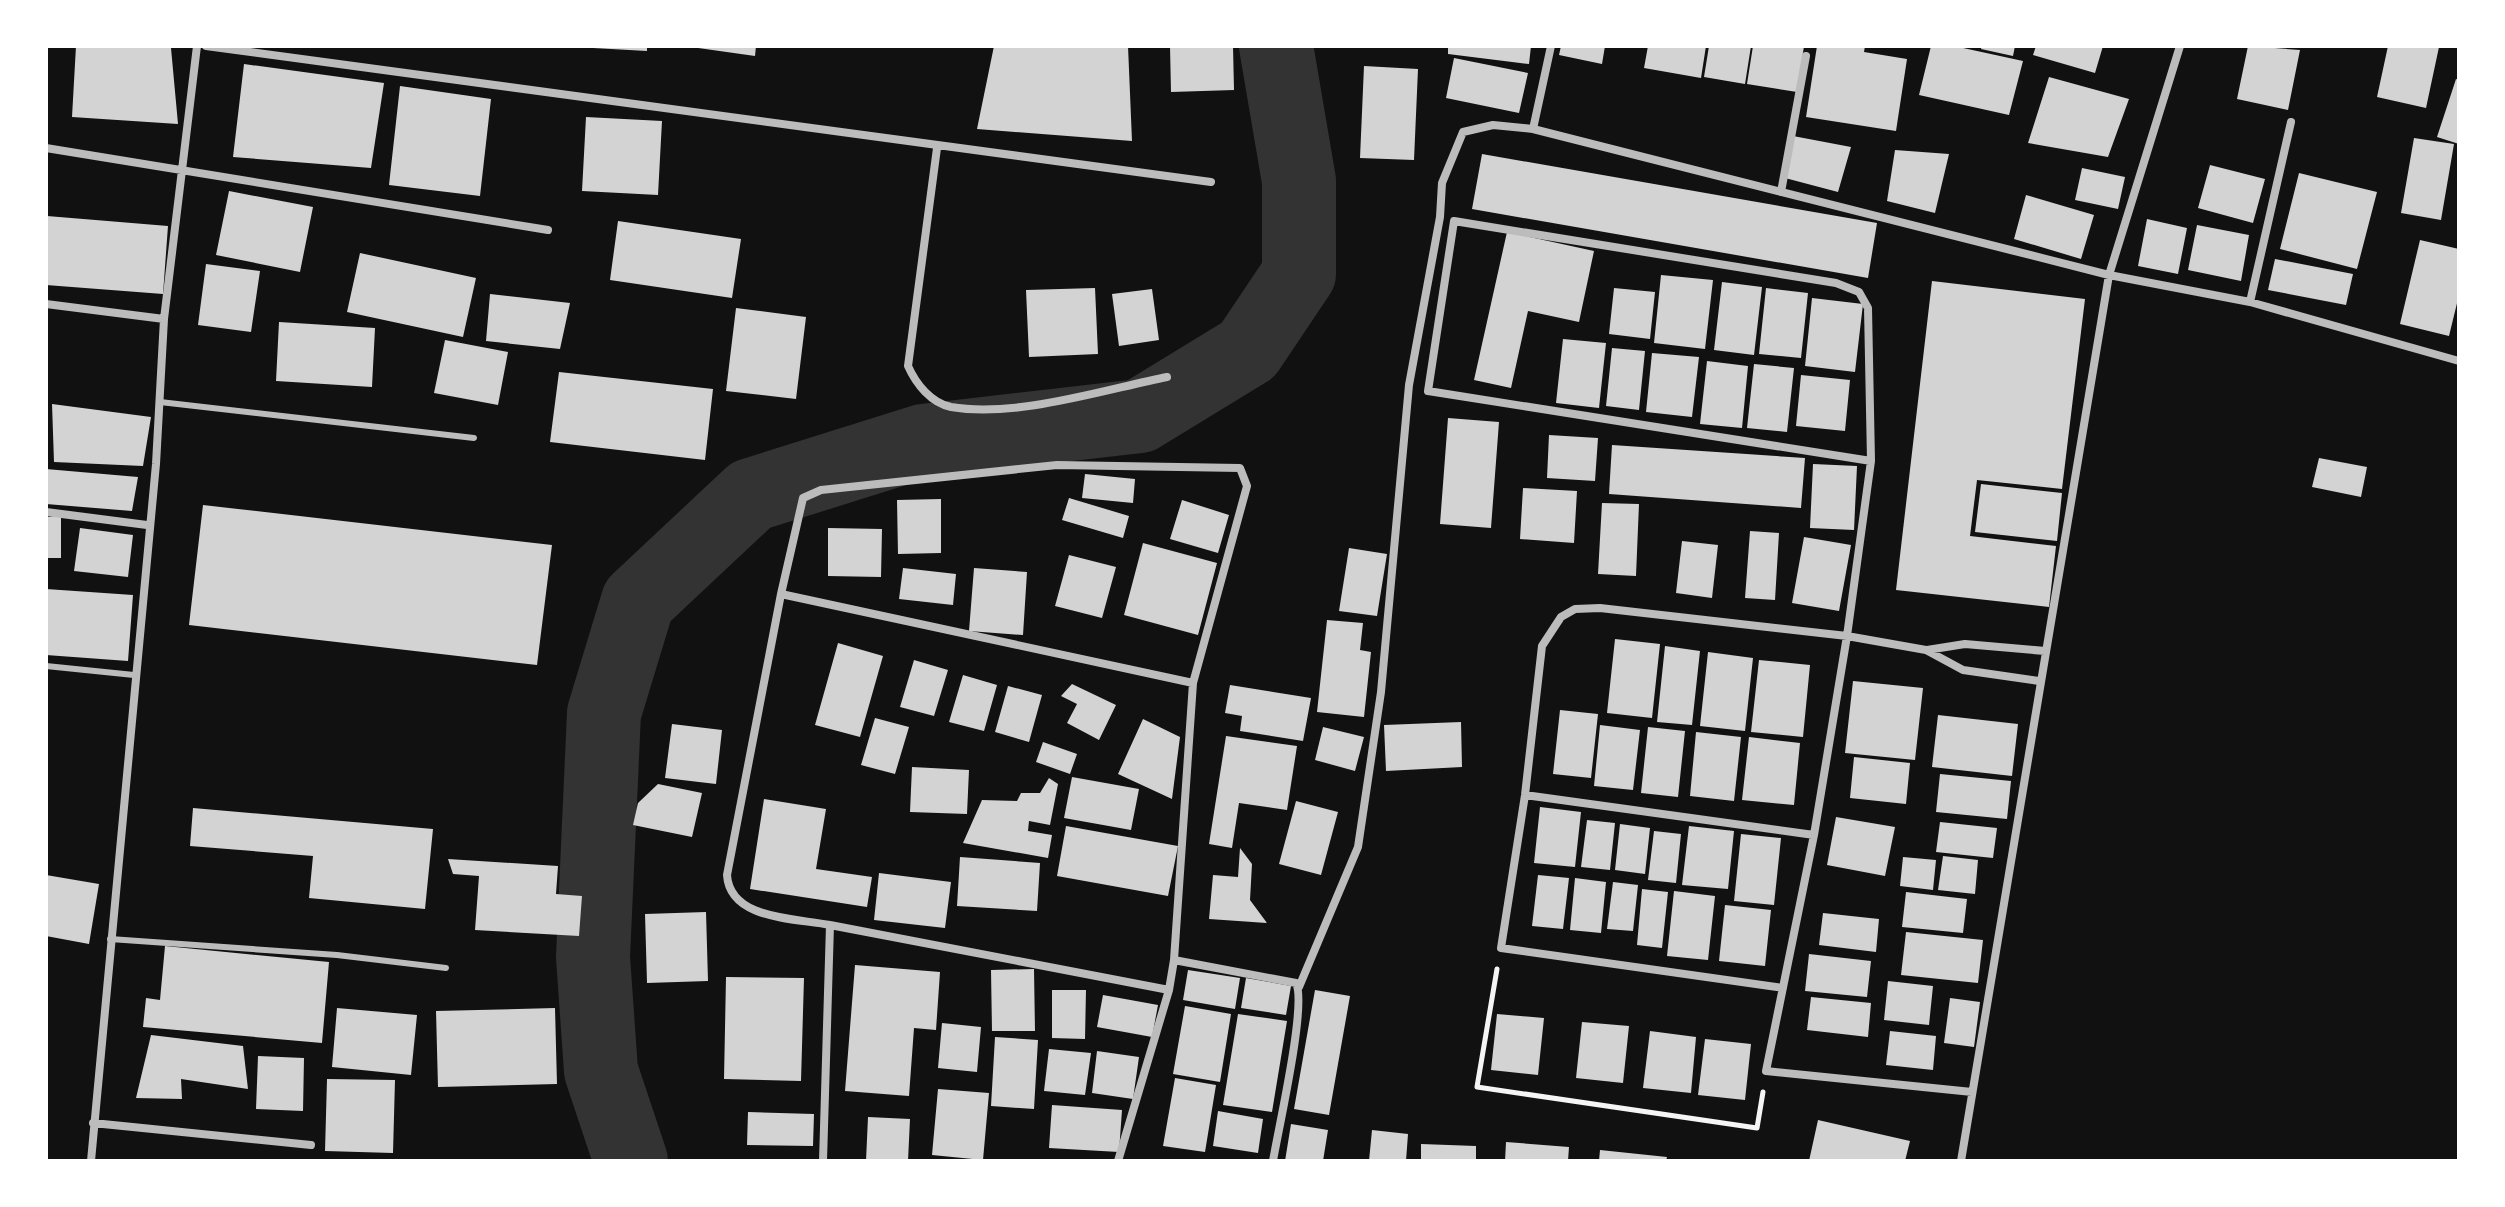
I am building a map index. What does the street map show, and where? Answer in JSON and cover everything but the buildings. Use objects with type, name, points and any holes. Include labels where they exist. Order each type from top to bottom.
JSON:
[{"type":"street","points":[[91,1161],[160,402],[164,319],[197,46]]},
{"type":"street","points":[[206,46],[937,148],[1211,182]]},
{"type":"street","points":[[1533,129],[1551,46]]},
{"type":"street","points":[[1961,1161],[2109,275],[2180,46]]},
{"type":"street","points":[[1781,192],[1806,56]]},
{"type":"street","points":[[2250,302],[2291,122]]},
{"type":"street","points":[[1273,1161],[1298,1019],[1299,987],[1358,847],[1381,692],[1409,385],[1440,217],[1442,183],[1463,132],[1493,125],[1533,129],[2109,275],[2250,302],[2459,361]]},
{"type":"street","points":[[46,148],[184,168],[548,230]]},
{"type":"street","points":[[937,148],[908,366],[918,387],[949,407],[1014,407],[1167,377]]},
{"type":"street","points":[[1871,461],[1428,391],[1454,221],[1853,288],[1864,298],[1868,308],[1871,461],[1847,636],[1814,835],[1766,1071],[1972,1092]]},
{"type":"street","points":[[46,304],[164,319]]},
{"type":"street","points":[[1118,1161],[1169,990],[1194,707],[1193,683],[1247,486],[1240,468],[1057,465],[821,490],[803,498],[731,848],[728,886],[735,900],[748,909],[1169,990]]},
{"type":"street","points":[[46,512],[147,525]]},
{"type":"street","points":[[781,594],[1193,683]]},
{"type":"street","points":[[1783,988],[1501,948],[1525,795],[1542,646],[1561,617],[1575,609],[1600,608],[1847,636],[1926,650],[1963,670],[2039,681]]},
{"type":"street","points":[[1926,650],[1965,644],[2045,651]]},
{"type":"street","points":[[1525,795],[1814,835]]},
{"type":"street","points":[[823,1161],[830,925]]},
{"type":"street","points":[[1174,960],[1296,983],[1299,987]]},
{"type":"street","points":[[93,1123],[311,1145]]},
{"type":"lane","points":[[160,402],[474,438]]},
{"type":"lane","points":[[46,666],[134,675]]},
{"type":"lane","points":[[110,939],[337,955],[446,968]]},
{"type":"path","points":[[1501,948],[1477,1087],[1757,1128],[1766,1071]]},
{"type":"waterway","points":[[631,1161],[601,1071],[593,957],[604,713],[638,601],[751,495],[923,441],[1140,416],[1248,350],[1299,274],[1299,181],[1276,46]]}]
